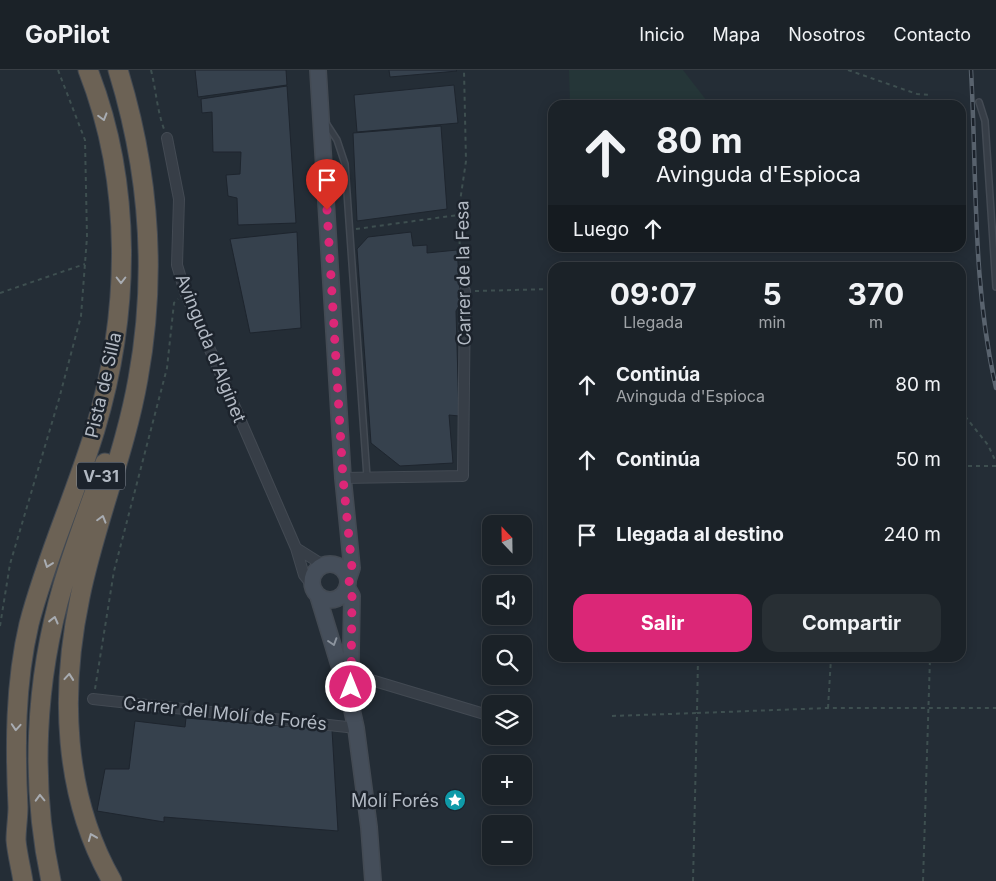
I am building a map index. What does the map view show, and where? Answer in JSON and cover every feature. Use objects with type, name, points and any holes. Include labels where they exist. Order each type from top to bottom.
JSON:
[{"type":"highway","name":"Pista de Silla","points":[[18,812],[15,745],[19,689],[29,626],[44,573],[95,431],[110,373],[121,296],[121,231],[116,175],[107,132],[88,70]]},
{"type":"highway","name":"V-31","points":[[51,881],[41,821],[38,743],[41,692],[51,632],[63,585],[114,439],[129,377],[140,294],[139,232],[134,176],[125,128],[108,70]]},
{"type":"highway","points":[[112,881],[87,824],[75,779],[68,740],[68,695],[73,638],[80,595],[123,443],[138,380],[149,296],[149,232],[143,176],[134,126],[118,70]]},
{"type":"highway","points":[[18,812],[16,840],[23,881]]},
{"type":"highway","name":"V-31","points":[[18,812],[33,881]]},
{"type":"street","points":[[315,591],[329,600],[335,599],[345,592],[352,568],[343,478],[318,70]]},
{"type":"street","name":"Avinguda d'Alginet","points":[[167,138],[179,199],[177,265],[185,292],[296,548],[304,575],[315,591]]},
{"type":"street","name":"Carrer de la Fesa","points":[[366,477],[463,476],[465,290]]},
{"type":"street","points":[[343,478],[366,477]]},
{"type":"street","points":[[347,524],[341,546],[326,564],[314,574],[315,591],[350,701],[356,728],[369,827],[373,881]]},
{"type":"street","points":[[296,548],[326,564],[334,564],[344,570],[352,596],[350,701]]},
{"type":"street","points":[[351,674],[482,713]]},
{"type":"street","name":"Carrer del Molí de Forés","points":[[93,699],[356,728]]},
{"type":"lane","points":[[979,102],[985,121],[996,287]]},
{"type":"lane","points":[[321,114],[337,140],[346,164],[366,477]]},
{"type":"path","points":[[0,626],[10,564],[59,399],[81,316],[87,237],[85,140],[58,70]]},
{"type":"path","points":[[151,70],[158,96],[158,113],[167,138]]},
{"type":"path","name":"Carrer de la Fesa","points":[[464,70],[466,161],[458,215],[461,282],[465,290]]},
{"type":"path","points":[[848,70],[917,94],[930,95]]},
{"type":"path","points":[[350,230],[458,215]]},
{"type":"path","points":[[0,293],[85,264]]},
{"type":"path","points":[[465,290],[548,289]]},
{"type":"path","points":[[93,699],[114,571],[167,368],[174,303],[185,292]]},
{"type":"path","points":[[966,418],[988,445],[996,462]]},
{"type":"path","points":[[966,466],[996,466]]},
{"type":"path","points":[[693,881],[698,662]]},
{"type":"path","points":[[828,708],[831,662]]},
{"type":"path","points":[[923,881],[930,662]]},
{"type":"path","points":[[612,716],[828,708],[996,708]]},
{"type":"shaded area","points":[[569,70],[683,70],[706,100],[570,100]]},
{"type":"building","points":[[195,70],[286,70],[287,85],[198,97]]},
{"type":"building","points":[[389,70],[456,70],[457,71],[390,77]]},
{"type":"building","points":[[454,85],[458,123],[357,132],[354,95]]},
{"type":"building","points":[[287,86],[296,223],[238,225],[237,198],[228,196],[226,175],[240,174],[241,152],[213,152],[212,112],[202,113],[201,99]]},
{"type":"building","points":[[441,126],[447,209],[357,221],[353,133]]},
{"type":"building","points":[[297,232],[301,328],[250,333],[230,239]]},
{"type":"building","points":[[411,232],[413,246],[427,245],[427,253],[457,250],[461,302],[456,311],[459,416],[449,415],[453,463],[400,466],[371,443],[357,249],[368,237]]},
{"type":"building","points":[[186,718],[332,730],[338,831],[164,817],[164,822],[97,811],[105,769],[129,769],[135,721],[185,727]]},
{"type":"railway","points":[[971,70],[979,269],[988,349],[996,388]]},
{"type":"place","name":"Molí Forés","points":[[455,800]]},
{"type":"route","points":[[327,210],[343,478],[352,568],[348,580],[348,587],[352,596],[351,687]]}]
